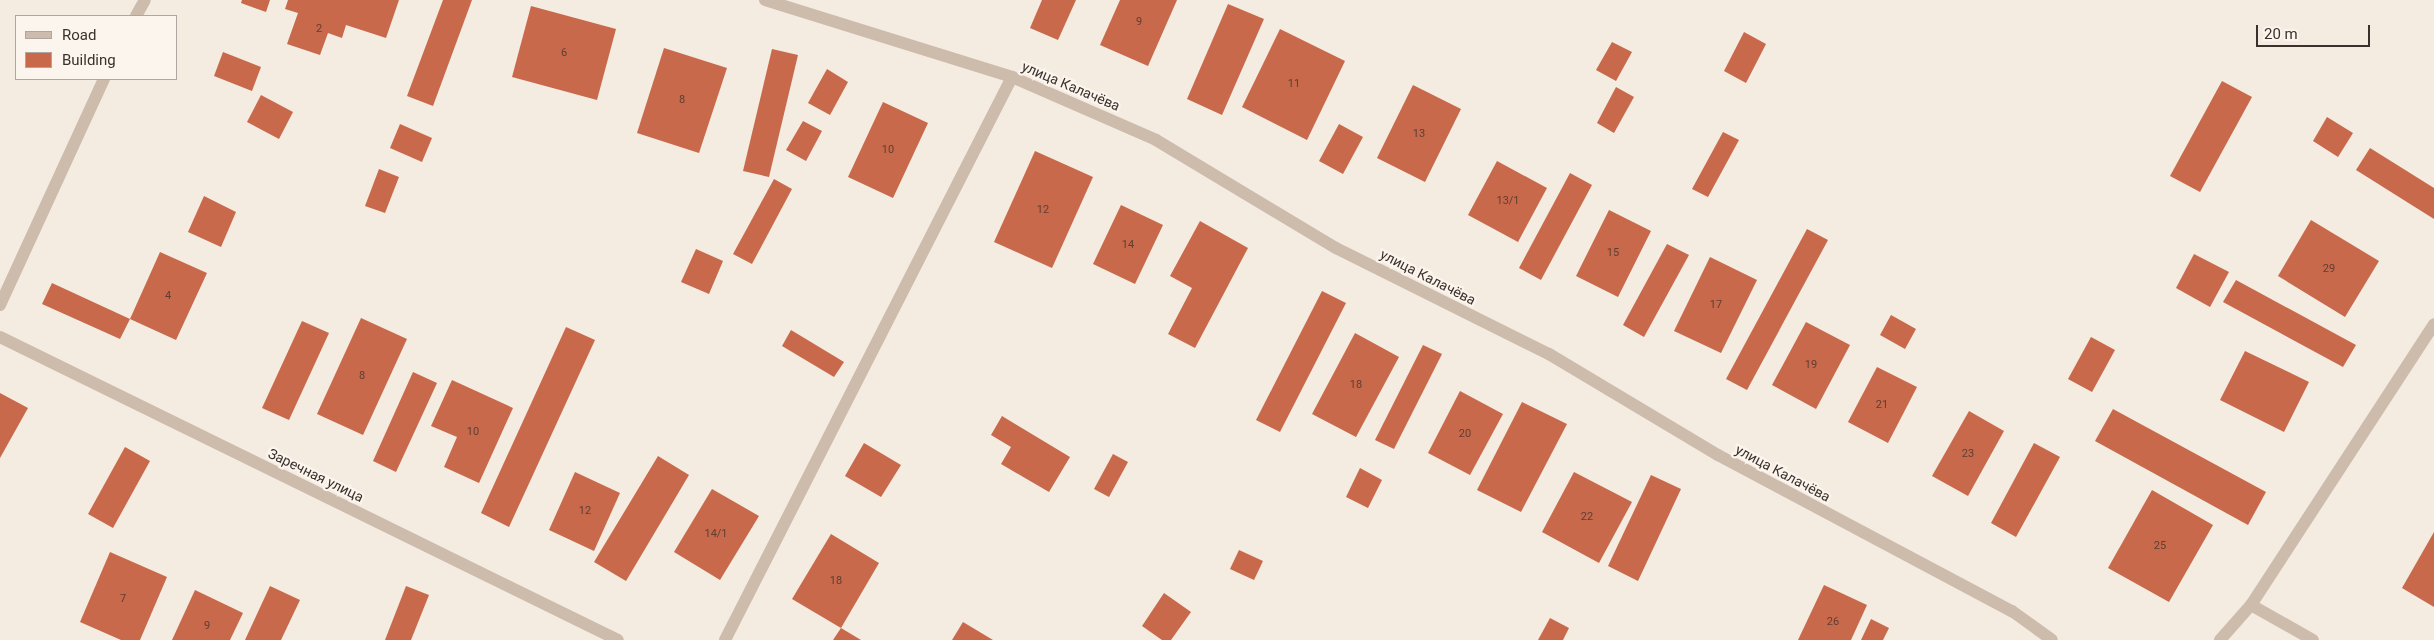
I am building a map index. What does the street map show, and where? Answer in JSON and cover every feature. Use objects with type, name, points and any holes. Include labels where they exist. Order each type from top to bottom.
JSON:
[{"type":"street","points":[[137,15],[145,0]]},
{"type":"street","name":"улица Калачёва","points":[[765,0],[1012,77],[1156,140],[1336,248],[1549,354],[1718,455],[2012,611],[2052,640]]},
{"type":"street","points":[[725,640],[1012,77]]},
{"type":"street","points":[[0,305],[104,80]]},
{"type":"street","points":[[2220,640],[2251,605],[2434,324]]},
{"type":"street","name":"Заречная улица","points":[[0,337],[618,640]]},
{"type":"street","points":[[2251,605],[2313,640]]},
{"type":"building","points":[[242,0],[270,0],[266,12],[241,3]]},
{"type":"building","points":[[288,0],[399,0],[386,38],[346,25],[342,38],[328,33],[320,55],[287,44],[298,13],[285,9]]},
{"type":"building","points":[[443,0],[472,0],[433,106],[407,96]]},
{"type":"building","points":[[1042,0],[1076,0],[1058,40],[1030,28]]},
{"type":"building","points":[[1120,0],[1177,0],[1148,66],[1100,45]]},
{"type":"building","points":[[1228,4],[1264,19],[1222,115],[1187,99]]},
{"type":"building","points":[[531,6],[616,29],[597,100],[512,77]]},
{"type":"building","points":[[1280,29],[1345,61],[1307,140],[1242,107]]},
{"type":"building","points":[[1744,32],[1766,44],[1746,83],[1724,71]]},
{"type":"building","points":[[1612,42],[1632,52],[1616,81],[1596,70]]},
{"type":"building","points":[[664,48],[727,68],[699,153],[637,133]]},
{"type":"building","points":[[772,49],[798,55],[769,177],[743,171]]},
{"type":"building","points":[[223,52],[261,67],[252,91],[214,76]]},
{"type":"building","points":[[827,69],[848,82],[830,115],[808,103]]},
{"type":"building","points":[[2222,81],[2252,97],[2200,192],[2170,176]]},
{"type":"building","points":[[1413,85],[1461,109],[1425,182],[1377,158]]},
{"type":"building","points":[[1616,87],[1634,97],[1614,133],[1597,123]]},
{"type":"building","points":[[261,95],[293,112],[279,139],[247,122]]},
{"type":"building","points":[[883,102],[928,123],[893,198],[848,177]]},
{"type":"building","points":[[2327,117],[2353,133],[2338,157],[2313,141]]},
{"type":"building","points":[[803,121],[822,131],[806,161],[786,150]]},
{"type":"building","points":[[400,124],[432,138],[422,162],[390,148]]},
{"type":"building","points":[[1339,124],[1363,137],[1343,174],[1319,161]]},
{"type":"building","points":[[1723,132],[1739,140],[1708,197],[1692,189]]},
{"type":"building","points":[[2370,148],[2434,188],[2434,219],[2356,170]]},
{"type":"building","points":[[1035,151],[1093,177],[1052,268],[994,242]]},
{"type":"building","points":[[1497,161],[1547,188],[1518,242],[1468,215]]},
{"type":"building","points":[[379,169],[399,177],[385,213],[365,206]]},
{"type":"building","points":[[1570,173],[1592,185],[1541,280],[1519,268]]},
{"type":"building","points":[[774,179],[792,189],[752,264],[733,254]]},
{"type":"building","points":[[204,196],[236,212],[221,247],[188,232]]},
{"type":"building","points":[[1121,205],[1163,225],[1135,284],[1093,264]]},
{"type":"building","points":[[1609,210],[1651,231],[1618,297],[1576,276]]},
{"type":"building","points":[[2311,220],[2379,261],[2345,317],[2278,276]]},
{"type":"building","points":[[1200,221],[1248,248],[1195,348],[1168,334],[1192,288],[1170,276]]},
{"type":"building","points":[[1807,229],[1828,240],[1747,390],[1726,379]]},
{"type":"building","points":[[1667,244],[1689,255],[1644,337],[1623,325]]},
{"type":"building","points":[[696,249],[723,261],[709,294],[681,282]]},
{"type":"building","points":[[160,252],[207,273],[176,340],[130,319]]},
{"type":"building","points":[[2194,254],[2229,272],[2210,307],[2176,288]]},
{"type":"building","points":[[1710,257],[1757,280],[1721,353],[1674,331]]},
{"type":"building","points":[[2236,280],[2356,345],[2343,367],[2223,302]]},
{"type":"building","points":[[52,283],[130,319],[120,339],[42,304]]},
{"type":"building","points":[[1322,291],[1346,303],[1280,432],[1256,420]]},
{"type":"building","points":[[1891,315],[1916,329],[1905,349],[1880,335]]},
{"type":"building","points":[[361,318],[407,339],[363,435],[317,414]]},
{"type":"building","points":[[302,321],[329,333],[289,420],[262,408]]},
{"type":"building","points":[[1806,322],[1850,345],[1816,409],[1772,385]]},
{"type":"building","points":[[566,327],[595,340],[509,527],[481,513]]},
{"type":"building","points":[[791,330],[844,362],[834,377],[782,346]]},
{"type":"building","points":[[1355,333],[1399,357],[1356,437],[1312,414]]},
{"type":"building","points":[[2091,337],[2115,350],[2092,392],[2068,379]]},
{"type":"building","points":[[1423,345],[1442,354],[1394,449],[1375,440]]},
{"type":"building","points":[[2245,351],[2309,382],[2284,432],[2220,400]]},
{"type":"building","points":[[1877,367],[1917,387],[1888,443],[1848,422]]},
{"type":"building","points":[[413,372],[437,383],[396,472],[373,461]]},
{"type":"building","points":[[452,380],[513,408],[479,483],[444,467],[457,437],[431,426]]},
{"type":"building","points":[[1460,391],[1503,414],[1470,475],[1428,453]]},
{"type":"building","points":[[0,393],[28,408],[0,458]]},
{"type":"building","points":[[1522,402],[1567,424],[1521,512],[1477,490]]},
{"type":"building","points":[[2113,409],[2266,492],[2248,525],[2095,441]]},
{"type":"building","points":[[1969,411],[2004,431],[1968,496],[1932,476]]},
{"type":"building","points":[[1002,416],[1070,457],[1049,492],[1001,464],[1011,447],[991,435]]},
{"type":"building","points":[[864,443],[901,465],[881,497],[845,476]]},
{"type":"building","points":[[2034,443],[2060,457],[2016,537],[1991,523]]},
{"type":"building","points":[[125,447],[150,461],[113,528],[88,514]]},
{"type":"building","points":[[1113,454],[1128,462],[1109,497],[1094,489]]},
{"type":"building","points":[[658,456],[689,475],[626,581],[594,562]]},
{"type":"building","points":[[1360,468],[1382,480],[1368,508],[1346,497]]},
{"type":"building","points":[[575,472],[620,493],[594,551],[549,530]]},
{"type":"building","points":[[1574,472],[1632,502],[1599,563],[1542,532]]},
{"type":"building","points":[[1651,475],[1681,489],[1638,581],[1608,566]]},
{"type":"building","points":[[712,489],[759,516],[720,580],[674,552]]},
{"type":"building","points":[[2152,490],[2213,525],[2169,602],[2108,568]]},
{"type":"building","points":[[2434,532],[2434,607],[2402,588]]},
{"type":"building","points":[[831,534],[879,563],[841,628],[792,599]]},
{"type":"building","points":[[1239,550],[1263,561],[1254,580],[1230,569]]},
{"type":"building","points":[[110,552],[167,577],[140,640],[121,640],[80,622]]},
{"type":"building","points":[[1824,585],[1867,605],[1851,640],[1798,640]]},
{"type":"building","points":[[270,586],[300,600],[281,640],[245,640]]},
{"type":"building","points":[[406,586],[429,595],[411,640],[385,640]]},
{"type":"building","points":[[195,590],[243,613],[230,640],[172,640]]},
{"type":"building","points":[[1164,593],[1191,612],[1171,640],[1162,640],[1142,626]]},
{"type":"building","points":[[1550,618],[1569,628],[1563,640],[1538,640]]},
{"type":"building","points":[[1871,619],[1889,628],[1883,640],[1861,640]]},
{"type":"building","points":[[963,622],[993,640],[952,640]]},
{"type":"building","points":[[841,628],[861,640],[833,640]]}]
